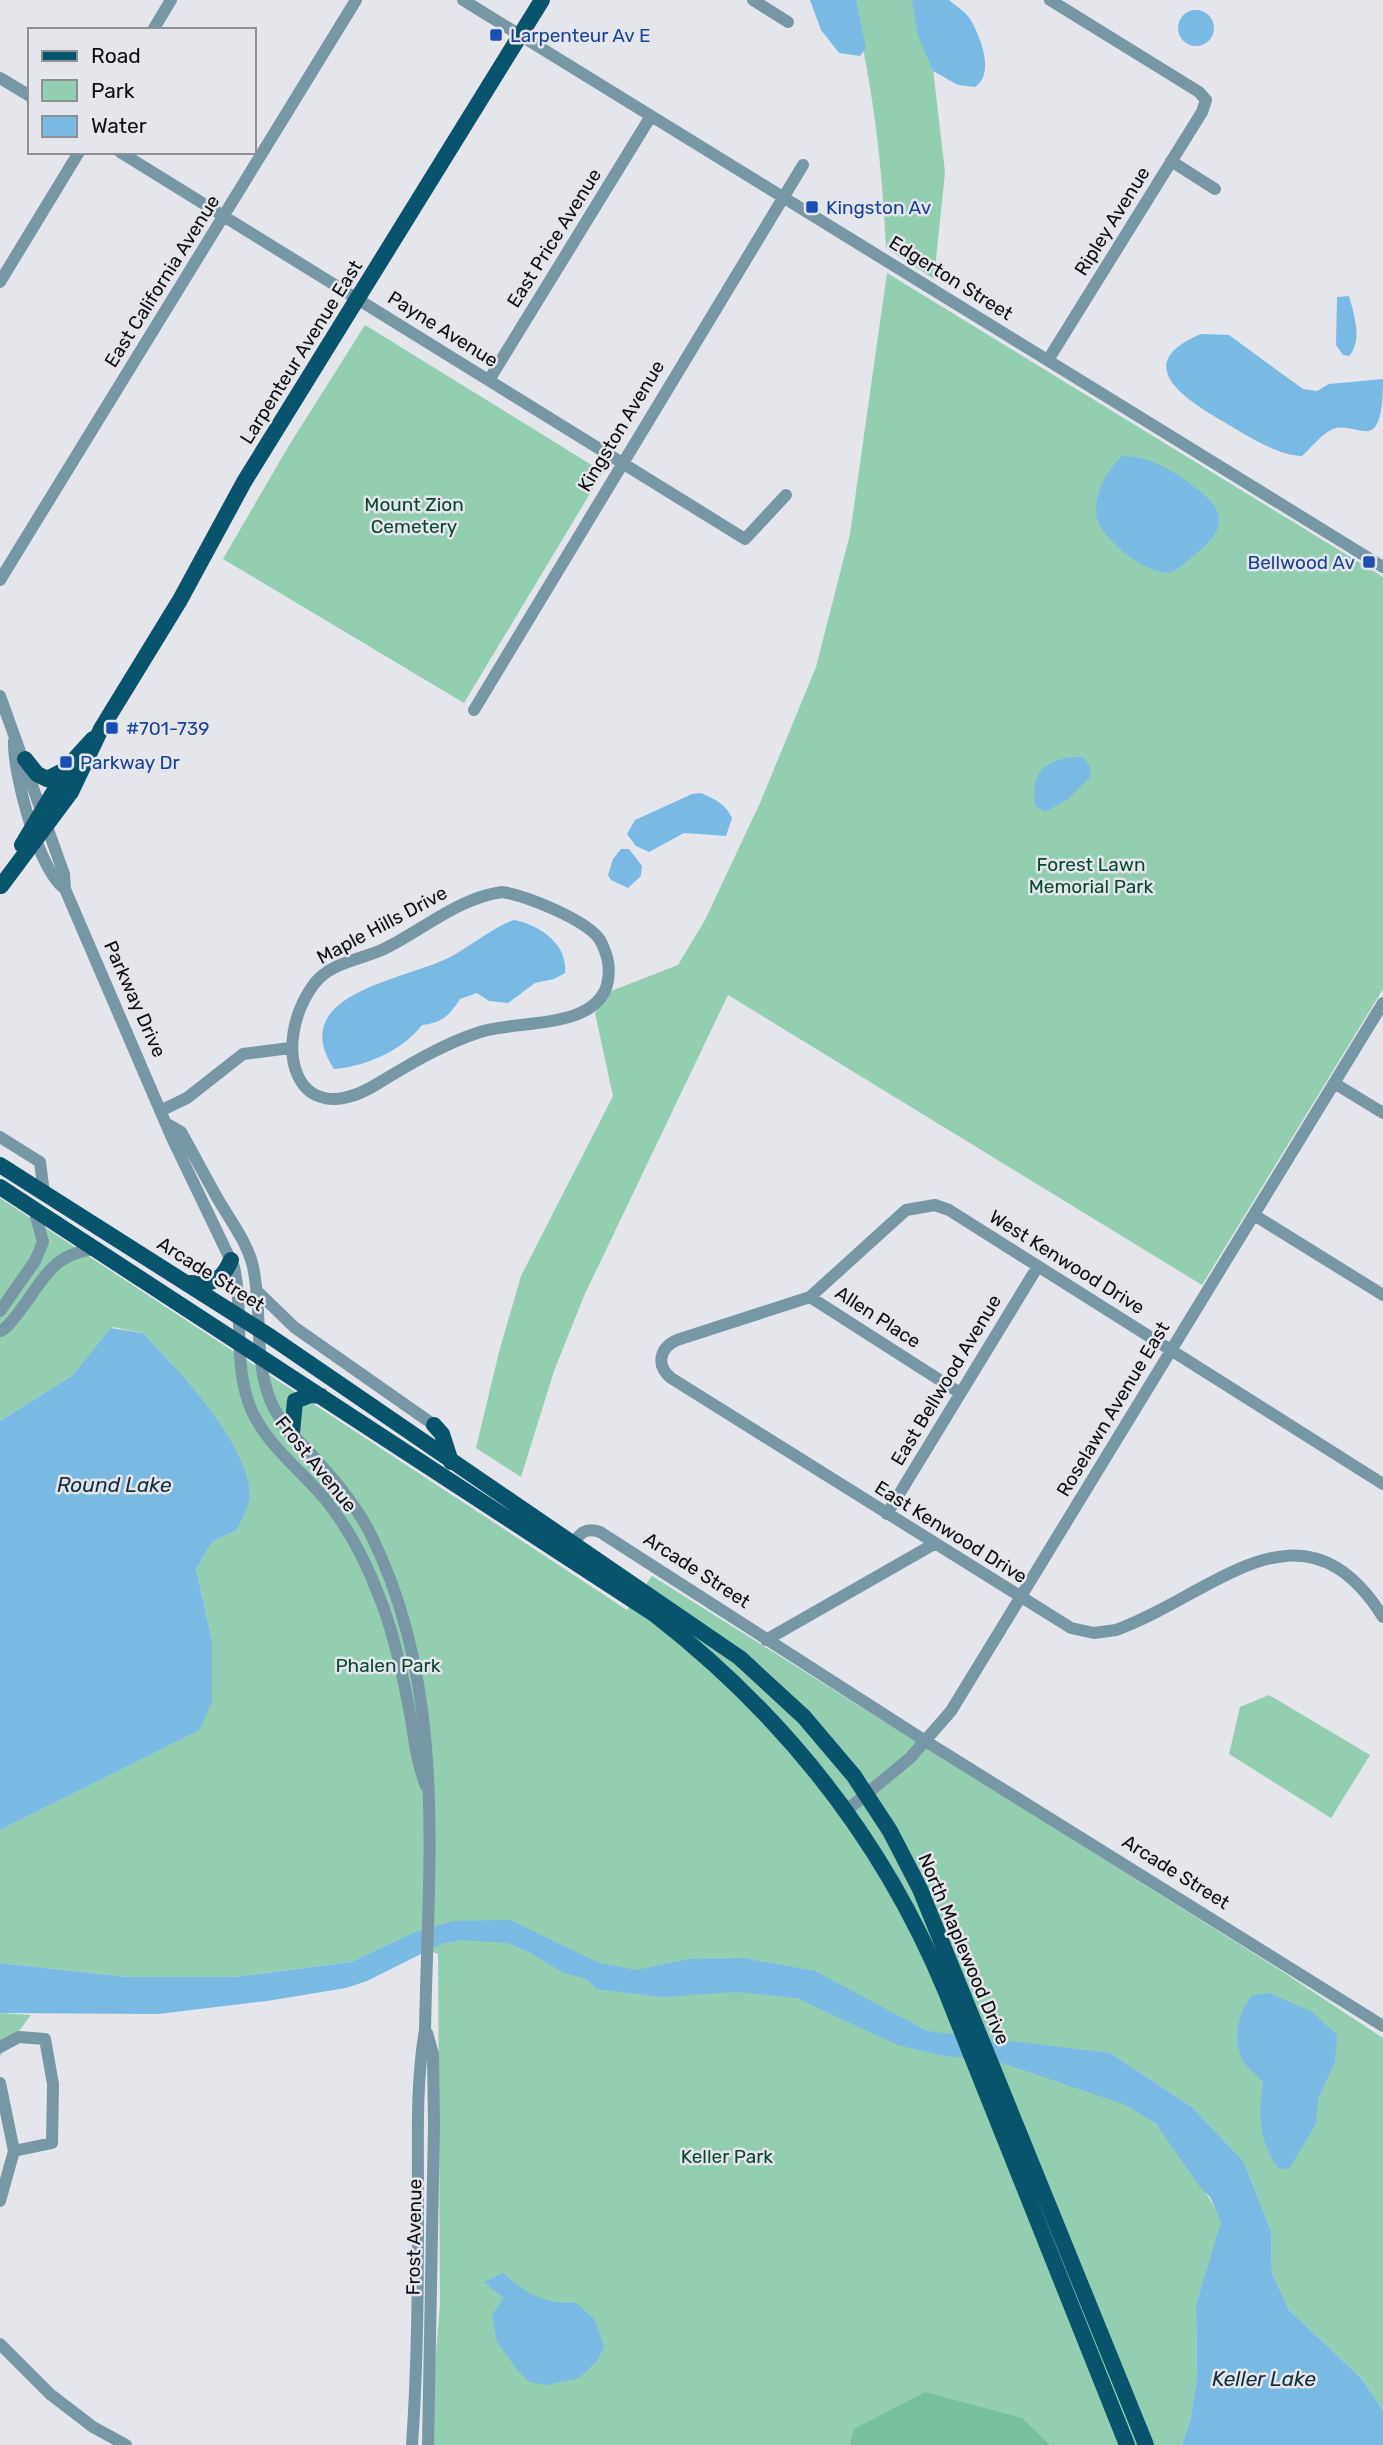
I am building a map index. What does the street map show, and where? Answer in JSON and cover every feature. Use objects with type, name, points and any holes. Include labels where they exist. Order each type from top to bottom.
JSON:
[{"type":"main road","name":"Larpenteur Avenue East","points":[[39,826],[84,770],[101,729],[180,600],[265,447],[542,0]]},
{"type":"main road","name":"Larpenteur Avenue East","points":[[1,887],[39,826],[71,763],[101,729]]},
{"type":"main road","points":[[25,759],[33,771],[47,779],[59,775],[71,763]]},
{"type":"main road","name":"Arcade Street","points":[[0,1165],[259,1329],[526,1522],[569,1550]]},
{"type":"main road","name":"Arcade Street","points":[[0,1187],[325,1397],[455,1470]]},
{"type":"main road","points":[[185,1282],[208,1285],[219,1280],[231,1260]]},
{"type":"main road","points":[[292,1433],[295,1401],[310,1395],[325,1397]]},
{"type":"main road","points":[[434,1425],[442,1434],[455,1470]]},
{"type":"main road","name":"North Maplewood Drive","points":[[569,1550],[740,1658],[804,1717],[867,1795],[920,1889],[986,2092],[1128,2445]]},
{"type":"main road","name":"North Maplewood Drive","points":[[569,1550],[724,1671],[788,1736],[847,1810],[915,1923],[1003,2096],[1146,2445]]},
{"type":"street","points":[[154,28],[171,0]]},
{"type":"street","name":"East California Avenue","points":[[0,580],[356,0]]},
{"type":"street","name":"Edgerton Street","points":[[463,0],[1048,360],[1381,561]]},
{"type":"street","points":[[753,0],[788,22]]},
{"type":"street","name":"Ripley Avenue","points":[[1048,360],[1206,100],[1199,92],[1050,0]]},
{"type":"street","points":[[0,78],[28,95]]},
{"type":"street","name":"East Price Avenue","points":[[489,380],[651,116]]},
{"type":"street","points":[[0,282],[78,154]]},
{"type":"street","name":"Payne Avenue","points":[[123,154],[746,539],[786,495]]},
{"type":"street","points":[[1171,161],[1215,189]]},
{"type":"street","name":"Kingston Avenue","points":[[474,710],[621,462],[803,165]]},
{"type":"street","name":"Parkway Drive","points":[[0,696],[14,741],[25,759],[54,881],[65,889],[231,1260],[239,1289],[240,1318]]},
{"type":"street","name":"Parkway Drive","points":[[14,741],[13,764],[39,826]]},
{"type":"street","name":"Maple Hills Drive","points":[[502,892],[533,898],[597,935],[609,961],[605,990],[585,1012],[569,1018],[502,1025],[460,1039],[354,1097],[329,1098],[305,1086],[291,1063],[290,1048],[299,1012],[317,981],[325,974],[342,964],[383,949],[462,904],[486,894],[502,892]]},
{"type":"street","name":"Roselawn Avenue East","points":[[847,1810],[927,1742],[951,1711],[1383,1003]]},
{"type":"street","points":[[162,1110],[187,1098],[243,1054],[290,1048]]},
{"type":"street","points":[[1334,1083],[1383,1113]]},
{"type":"street","name":"Parkway Drive","points":[[169,1125],[181,1132],[253,1263],[258,1292],[259,1329]]},
{"type":"street","points":[[0,1137],[40,1162],[44,1193]]},
{"type":"street","name":"West Kenwood Drive","points":[[810,1297],[906,1209],[935,1205],[949,1210],[1383,1484]]},
{"type":"street","points":[[0,1311],[31,1267],[43,1242],[34,1209]]},
{"type":"street","points":[[1254,1215],[1383,1295]]},
{"type":"street","points":[[0,1331],[2,1333],[45,1276],[70,1253],[97,1249]]},
{"type":"street","name":"East Bellwood Avenue","points":[[887,1514],[1038,1266]]},
{"type":"street","points":[[31,1267],[45,1276]]},
{"type":"street","points":[[19,1285],[33,1293]]},
{"type":"street","points":[[258,1292],[294,1326],[434,1425]]},
{"type":"street","name":"Allen Place","points":[[810,1297],[960,1393]]},
{"type":"street","name":"East Kenwood Drive","points":[[810,1297],[670,1343],[661,1355],[662,1366],[671,1378],[1071,1628],[1105,1632],[1125,1627],[1253,1563],[1275,1556],[1297,1555],[1316,1558],[1343,1570],[1366,1590],[1383,1617]]},
{"type":"street","name":"Frost Avenue","points":[[240,1318],[242,1371],[249,1403],[260,1425],[325,1499],[356,1545],[379,1595],[396,1647],[416,1761],[428,1789]]},
{"type":"street","name":"Frost Avenue","points":[[259,1329],[259,1354],[271,1402],[292,1433],[347,1496],[372,1535],[409,1634],[424,1707],[430,1762],[429,1903],[425,2030],[419,2111],[417,2352],[412,2445]]},
{"type":"street","name":"Arcade Street","points":[[569,1550],[581,1533],[591,1529],[600,1532],[927,1742],[1383,2026]]},
{"type":"street","points":[[766,1640],[934,1544]]},
{"type":"street","name":"Frost Avenue","points":[[425,2030],[433,2054],[434,2125],[428,2445]]},
{"type":"street","points":[[0,2047],[19,2037],[45,2039],[53,2084],[52,2143],[13,2151]]},
{"type":"street","points":[[0,2083],[13,2151],[0,2201]]},
{"type":"street","points":[[0,2344],[46,2391],[93,2427],[126,2445]]},
{"type":"green space","points":[[852,0],[925,0],[945,172],[934,279],[886,248],[875,123],[866,62]]},
{"type":"green space","name":"Forest Lawn Memorial Park","points":[[887,273],[1383,577],[1383,989],[1202,1285],[728,995],[584,1296],[554,1371],[521,1477],[476,1448],[521,1276],[613,1096],[595,1013],[611,991],[678,965],[705,920],[760,803],[816,667],[850,534]]},
{"type":"green space","name":"Mount Zion Cemetery","points":[[365,325],[603,472],[464,703],[223,559],[288,447]]},
{"type":"green space","name":"Keller Park","points":[[0,1198],[627,1610],[652,1576],[1280,1970],[1383,2038],[1383,2410],[1361,2378],[1289,2310],[1272,2273],[1271,2231],[1244,2162],[1192,2107],[1110,2053],[1070,2084],[1129,2105],[1148,2117],[1185,2160],[1222,2222],[1196,2305],[1197,2375],[1191,2418],[1182,2445],[428,2445],[440,2305],[438,1954],[403,1938],[351,1962],[234,1977],[127,1977],[0,1963],[0,1830],[199,1729],[212,1640],[196,1569],[212,1542],[237,1530],[173,1365],[143,1333],[113,1327],[73,1375],[0,1421]]},
{"type":"green space","points":[[1269,1695],[1370,1755],[1331,1818],[1229,1754],[1240,1707]]},
{"type":"green space","points":[[0,2013],[31,2015],[0,2056]]},
{"type":"green space","points":[[925,2392],[1022,2418],[1050,2445],[850,2445],[854,2429]]},
{"type":"water","points":[[810,0],[856,0],[866,48],[860,56],[839,53],[821,30]]},
{"type":"water","points":[[912,0],[949,0],[968,16],[982,45],[985,65],[981,81],[975,87],[958,85],[933,71],[918,36]]},
{"type":"water","points":[[1196,10],[1208,16],[1214,28],[1208,40],[1196,46],[1184,40],[1178,28],[1184,16]]},
{"type":"water","points":[[1349,296],[1355,319],[1356,343],[1349,356],[1343,355],[1336,345],[1337,297]]},
{"type":"water","points":[[1201,334],[1229,335],[1303,389],[1317,391],[1329,384],[1383,379],[1381,413],[1375,427],[1370,431],[1336,428],[1322,436],[1302,456],[1262,444],[1194,403],[1171,381],[1166,369],[1169,357],[1180,345]]},
{"type":"water","points":[[1122,456],[1145,459],[1165,467],[1202,493],[1217,510],[1219,518],[1215,534],[1202,549],[1174,571],[1161,572],[1137,562],[1114,543],[1098,522],[1096,504],[1100,489],[1111,468]]},
{"type":"water","points":[[1071,757],[1082,757],[1089,764],[1091,776],[1068,799],[1045,812],[1035,806],[1037,778],[1045,767]]},
{"type":"water","points":[[701,793],[719,802],[732,818],[726,836],[684,833],[649,852],[636,846],[627,834],[635,820],[692,794]]},
{"type":"water","points":[[621,849],[629,849],[642,866],[641,876],[628,888],[611,880],[608,875],[613,859]]},
{"type":"water","points":[[514,920],[542,931],[557,945],[565,963],[565,973],[554,979],[535,983],[508,1003],[489,1001],[477,993],[460,999],[445,1017],[422,1025],[405,1042],[382,1056],[358,1065],[334,1069],[323,1043],[325,1023],[337,1006],[357,993],[450,957]]},
{"type":"water","name":"Round Lake","points":[[111,1328],[143,1333],[158,1348],[224,1430],[246,1474],[250,1498],[237,1530],[212,1542],[196,1569],[212,1640],[212,1702],[199,1730],[0,1830],[0,1421],[73,1375]]},
{"type":"water","name":"Keller Lake","points":[[510,1920],[599,1963],[636,1970],[690,1959],[742,1958],[815,1971],[927,2031],[1110,2053],[1192,2107],[1244,2162],[1271,2231],[1272,2273],[1289,2310],[1361,2378],[1383,2410],[1383,2445],[1182,2445],[1191,2418],[1197,2375],[1196,2305],[1221,2222],[1210,2197],[1156,2124],[1126,2105],[1002,2063],[940,2055],[897,2045],[797,1998],[737,1992],[662,1997],[597,1989],[587,1979],[564,1973],[529,1952],[507,1943],[460,1940],[441,1944],[367,1981],[346,1988],[267,2001],[158,2014],[0,2013],[0,1963],[127,1977],[234,1977],[351,1962],[413,1933],[453,1921]]},
{"type":"water","points":[[1268,1993],[1311,2011],[1337,2035],[1335,2062],[1318,2099],[1316,2124],[1289,2169],[1278,2168],[1267,2148],[1261,2127],[1263,2082],[1243,2061],[1237,2036],[1240,2019],[1251,1996]]},
{"type":"water","points":[[503,2273],[519,2286],[545,2300],[575,2302],[595,2320],[604,2347],[597,2361],[579,2378],[547,2385],[530,2382],[518,2371],[497,2342],[492,2315],[504,2298],[484,2282]]},
{"type":"place","name":"Larpenteur Av E","points":[[496,35]]},
{"type":"place","name":"Kingston Av","points":[[812,207]]},
{"type":"place","name":"Bellwood Av","points":[[1369,562]]},
{"type":"place","name":"#701-739","points":[[112,728]]},
{"type":"place","name":"Parkway Dr","points":[[66,762]]},
{"type":"park label","name":"Phalen Park","points":[[388,1665]]}]
